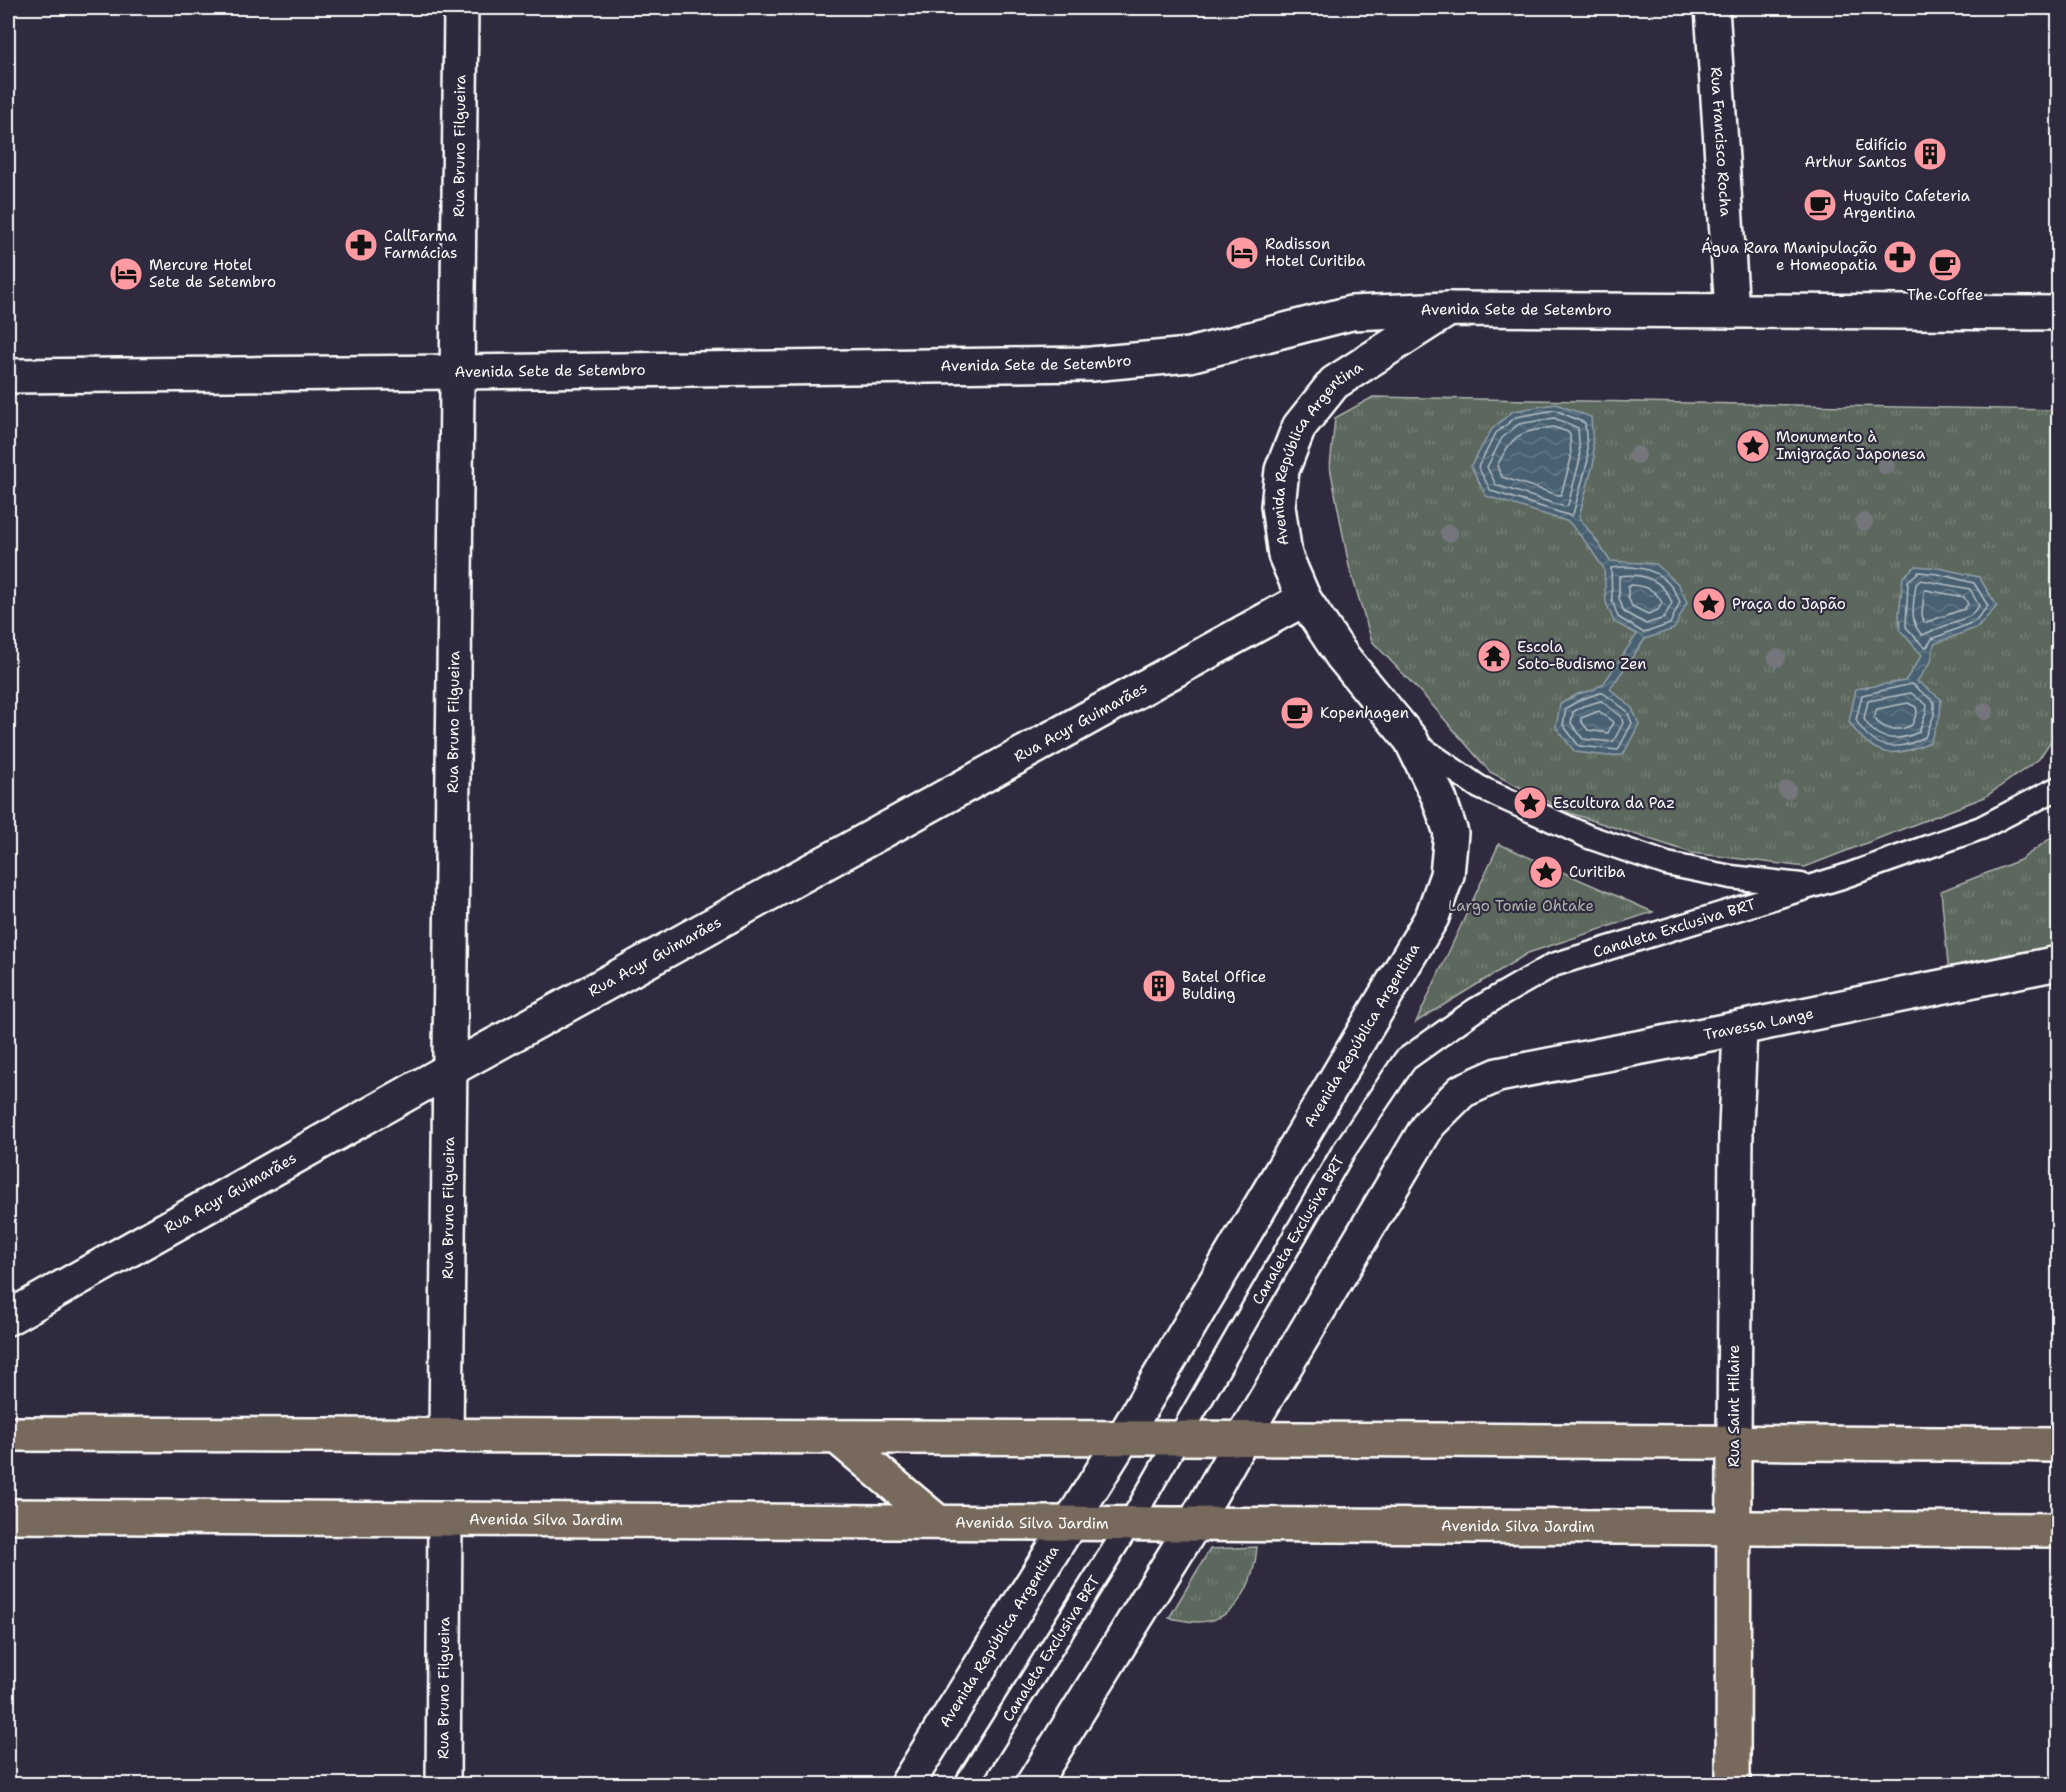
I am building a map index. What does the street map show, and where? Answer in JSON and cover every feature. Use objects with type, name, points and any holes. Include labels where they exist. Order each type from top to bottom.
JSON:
[{"type":"main road","points":[[8,1434],[1180,1438],[2058,1445]]},
{"type":"main road","points":[[837,1437],[938,1522]]},
{"type":"main road","name":"Rua Saint Hilaire","points":[[1733,1785],[1734,1442]]},
{"type":"main road","name":"Avenida Silva Jardim","points":[[8,1516],[2058,1530]]},
{"type":"street","name":"Rua Bruno Filgueira","points":[[446,1436],[461,8]]},
{"type":"street","name":"Rua Francisco Rocha","points":[[1712,8],[1732,311]]},
{"type":"street","name":"Avenida Sete de Setembro","points":[[8,376],[1091,364],[1189,355],[1351,313],[1449,309],[2058,313]]},
{"type":"street","name":"Avenida República Argentina","points":[[907,1785],[1123,1438],[1432,917],[1447,875],[1451,833],[1439,798],[1411,740],[1342,656],[1304,599],[1285,555],[1278,506],[1282,470],[1299,427],[1334,384],[1449,309]]},
{"type":"street","name":"Rua Acyr Guimarães","points":[[8,1318],[449,1070],[1304,599]]},
{"type":"street","name":"Travessa Lange","points":[[1242,1439],[1429,1124],[1462,1091],[1498,1075],[2058,963]]},
{"type":"street","name":"Rua Saint Hilaire","points":[[1734,1442],[1736,1129],[1740,1028]]},
{"type":"street","points":[[1033,1785],[1194,1524],[1242,1439]]},
{"type":"street","name":"Rua Bruno Filgueira","points":[[442,1785],[445,1519]]},
{"type":"lane","name":"Canaleta Exclusiva BRT","points":[[1411,740],[1479,787],[1589,837],[1667,864],[1731,877],[1811,886]]},
{"type":"lane","name":"Canaleta Exclusiva BRT","points":[[966,1785],[1130,1523],[1343,1152],[1405,1060],[1475,1010],[1553,965],[1842,877],[1981,828],[2058,788]]},
{"type":"green space","name":"Praça do Japão","points":[[1373,397],[2058,410],[2058,730],[2039,759],[1985,797],[1805,867],[1692,853],[1570,813],[1490,772],[1426,698],[1372,641],[1349,566],[1330,467],[1335,418]]},
{"type":"green space","points":[[2058,833],[2058,945],[1949,974],[1941,891],[2020,860]]},
{"type":"green space","name":"Largo Tomie Ohtake","points":[[1499,844],[1653,912],[1528,953],[1416,1022]]},
{"type":"green space","points":[[1257,1547],[1248,1586],[1233,1607],[1223,1615],[1211,1620],[1193,1622],[1169,1618],[1210,1549]]},
{"type":"water","points":[[1556,404],[1591,417],[1594,461],[1579,517],[1610,561],[1656,564],[1678,584],[1687,602],[1674,629],[1645,639],[1610,689],[1632,708],[1639,724],[1623,755],[1608,756],[1575,752],[1556,727],[1560,704],[1604,683],[1637,634],[1614,622],[1606,602],[1604,569],[1569,522],[1486,496],[1471,466],[1492,429],[1513,411]]},
{"type":"water","points":[[1916,566],[1939,568],[1979,577],[1997,606],[1978,627],[1934,644],[1931,662],[1917,681],[1941,699],[1940,716],[1930,742],[1905,751],[1885,752],[1867,743],[1849,722],[1856,689],[1905,681],[1922,655],[1900,630],[1899,614],[1903,577]]},
{"type":"place","name":"Edifício Arthur Santos","points":[[1930,154]]},
{"type":"place","name":"Huguito Cafeteria Argentina","points":[[1820,205]]},
{"type":"place","name":"CallFarma Farmácias","points":[[361,245]]},
{"type":"place","name":"Radisson Hotel Curitiba","points":[[1242,253]]},
{"type":"place","name":"Água Rara Manipulação e Homeopatia","points":[[1900,257]]},
{"type":"place","name":"The Coffee","points":[[1945,265]]},
{"type":"place","name":"Mercure Hotel Sete de Setembro","points":[[126,274]]},
{"type":"place","name":"Monumento à Imigração Japonesa","points":[[1753,446]]},
{"type":"place","name":"Praça do Japão","points":[[1709,604]]},
{"type":"place","name":"Escola Soto-Budismo Zen","points":[[1494,656]]},
{"type":"place","name":"Kopenhagen","points":[[1297,713]]},
{"type":"place","name":"Escultura da Paz","points":[[1530,803]]},
{"type":"place","name":"Curitiba","points":[[1546,872]]},
{"type":"place","name":"Batel Office Bulding","points":[[1159,986]]}]
